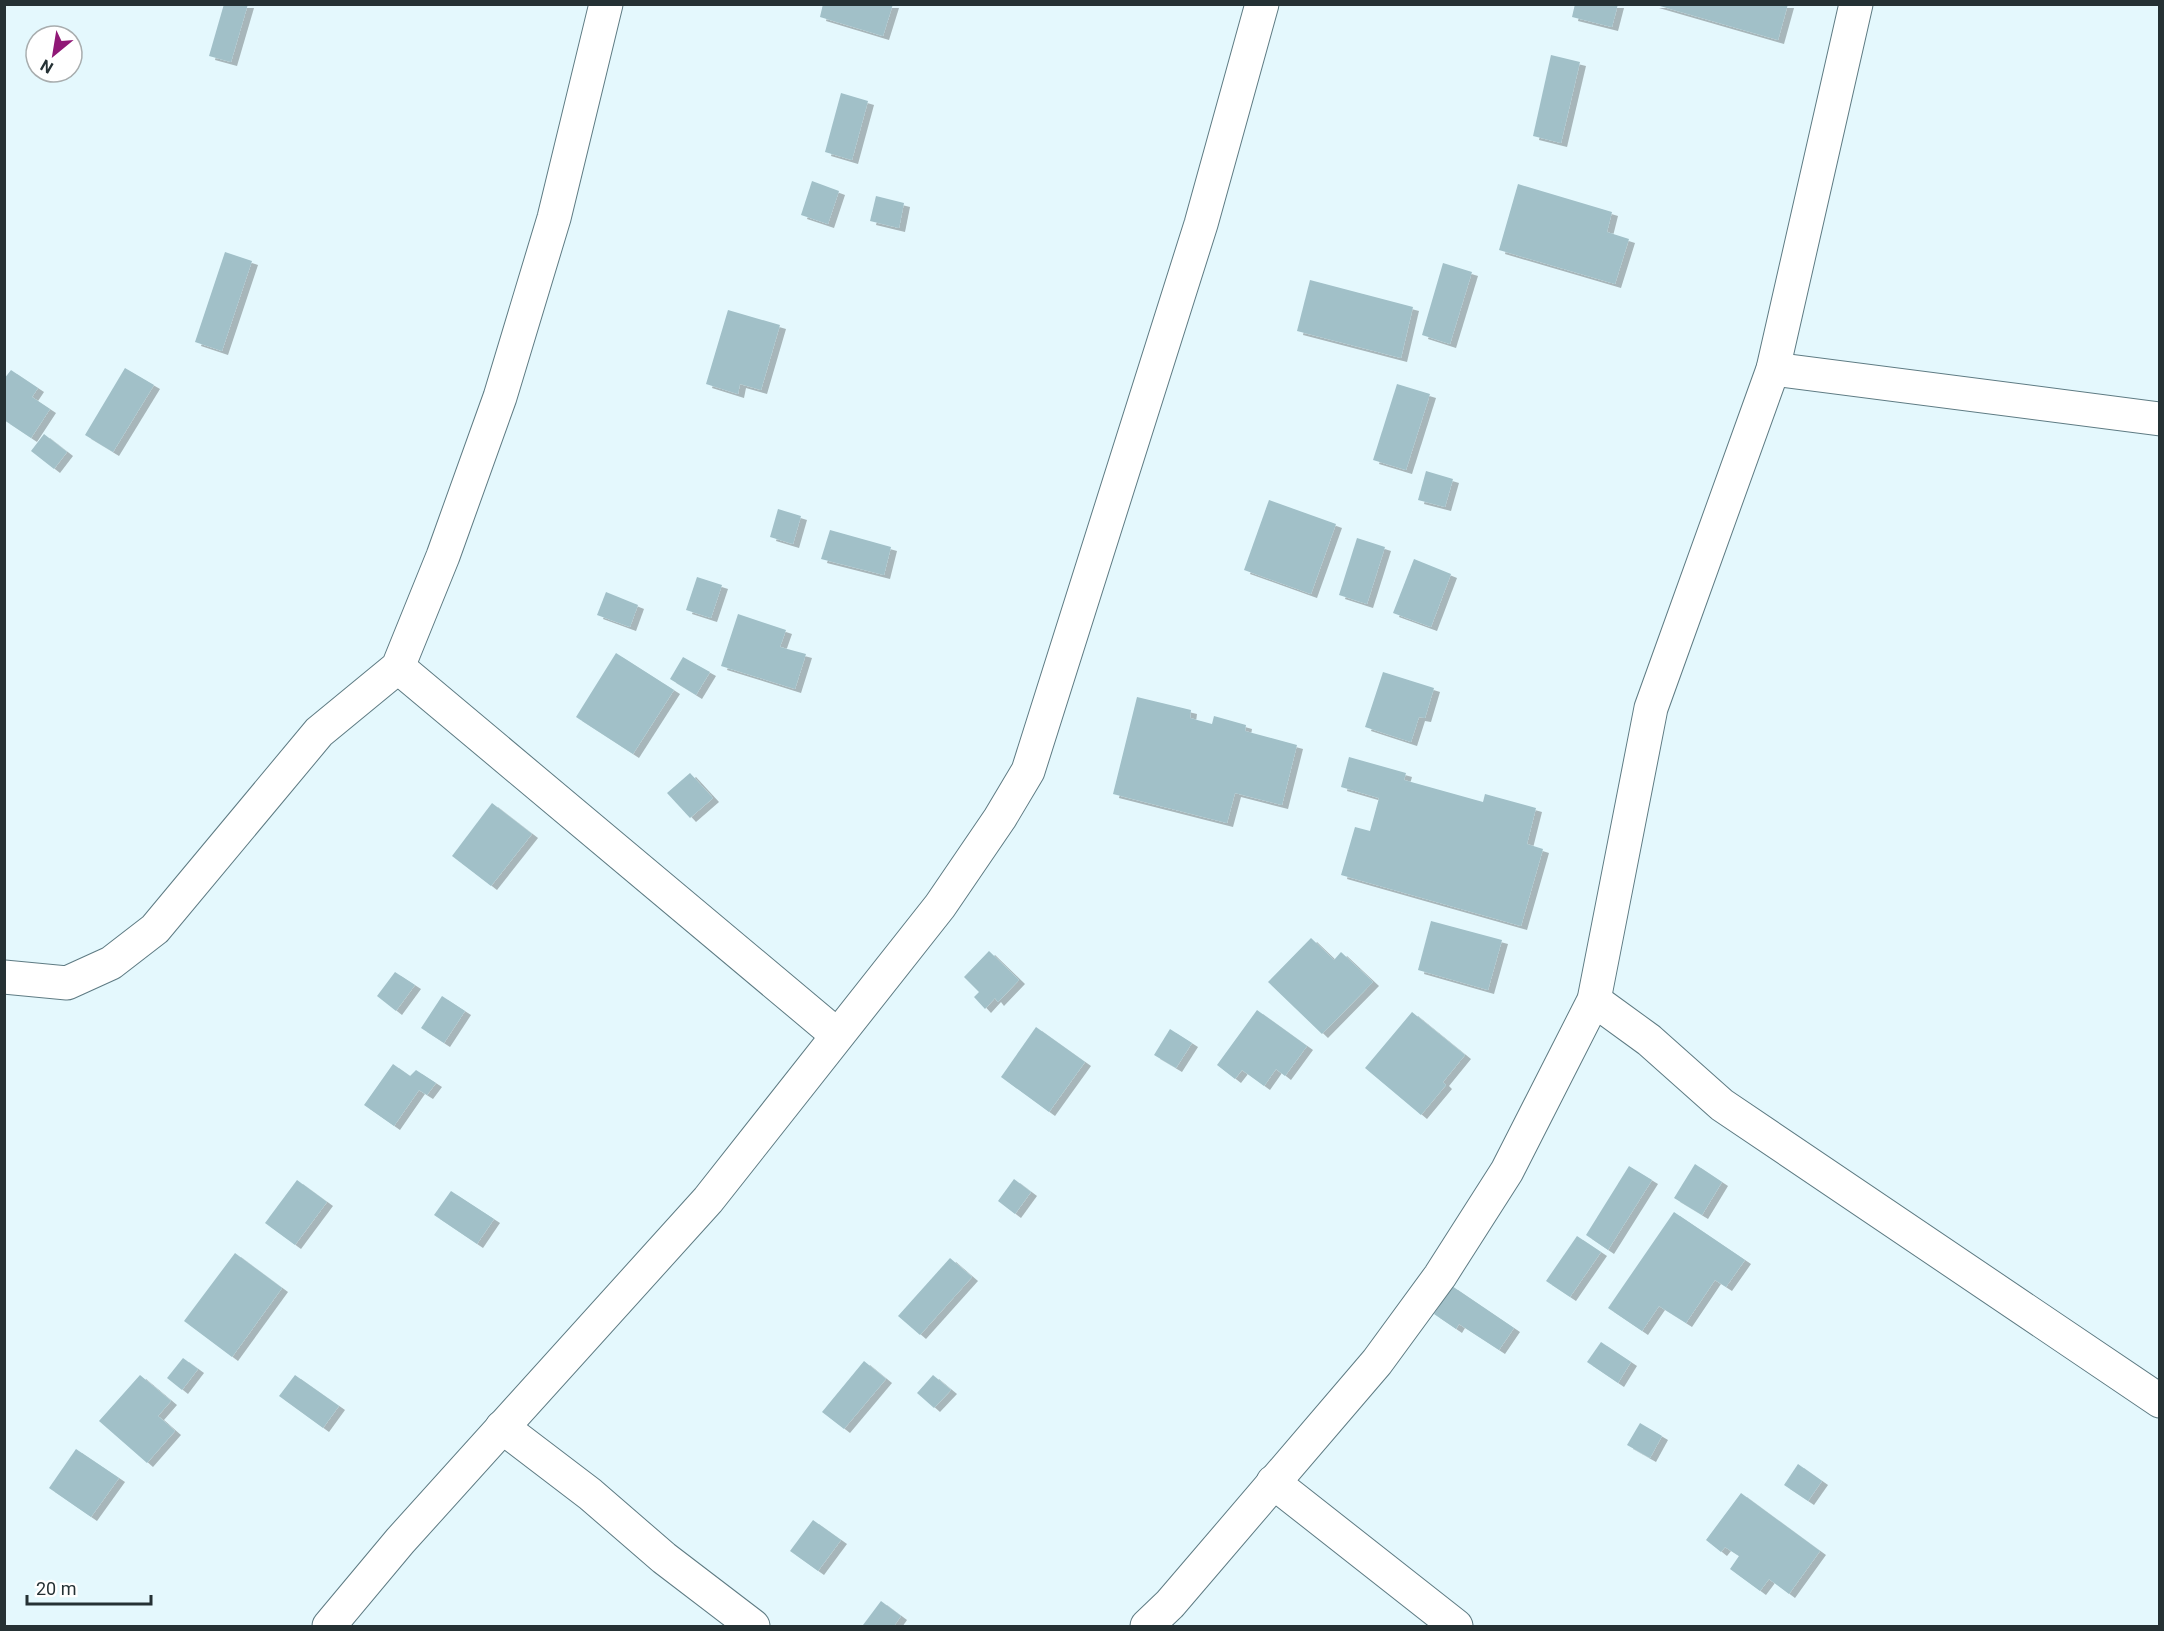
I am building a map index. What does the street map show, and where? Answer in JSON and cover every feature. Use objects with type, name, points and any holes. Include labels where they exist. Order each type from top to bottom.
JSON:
[{"type":"street","points":[[4,977],[67,983],[111,963],[155,929],[319,732],[398,667],[443,556],[500,397],[554,218],[606,4]]},
{"type":"street","points":[[328,1626],[502,1426],[708,1200],[940,906],[1000,818],[1028,771],[1201,225],[1262,4]]},
{"type":"street","points":[[1147,1626],[1170,1604],[1377,1362],[1440,1276],[1507,1171],[1594,1000],[1650,708],[1773,369],[1856,4]]},
{"type":"street","points":[[1773,369],[2160,419]]},
{"type":"street","points":[[398,667],[837,1035]]},
{"type":"street","points":[[1594,1000],[1649,1040],[1722,1105],[2160,1401]]},
{"type":"street","points":[[502,1426],[590,1494],[664,1558],[753,1626]]},
{"type":"street","points":[[1273,1482],[1456,1626]]},
{"type":"building","points":[[224,4],[248,4],[231,62],[209,56]]},
{"type":"building","points":[[823,4],[893,4],[883,36],[820,17]]},
{"type":"building","points":[[1575,4],[1618,4],[1612,27],[1572,17]]},
{"type":"building","points":[[1653,4],[1788,4],[1778,40]]},
{"type":"building","points":[[1551,55],[1580,62],[1561,143],[1533,136]]},
{"type":"building","points":[[841,93],[868,101],[852,160],[825,152]]},
{"type":"building","points":[[812,181],[839,191],[828,224],[801,215]]},
{"type":"building","points":[[1518,184],[1612,212],[1607,232],[1629,239],[1615,284],[1499,250]]},
{"type":"building","points":[[876,196],[904,203],[899,228],[870,221]]},
{"type":"building","points":[[225,252],[252,261],[222,351],[195,342]]},
{"type":"building","points":[[1443,263],[1472,272],[1450,344],[1422,335]]},
{"type":"building","points":[[1310,280],[1413,307],[1401,358],[1297,331]]},
{"type":"building","points":[[728,310],[780,325],[761,390],[740,384],[738,394],[706,384]]},
{"type":"building","points":[[125,368],[154,385],[113,452],[85,435]]},
{"type":"building","points":[[11,370],[38,388],[32,397],[50,409],[31,438],[4,420],[4,379]]},
{"type":"building","points":[[1397,384],[1430,394],[1406,470],[1373,460]]},
{"type":"building","points":[[44,434],[67,452],[54,469],[31,451]]},
{"type":"building","points":[[1426,471],[1453,479],[1445,507],[1418,500]]},
{"type":"building","points":[[1269,500],[1336,524],[1311,594],[1244,570]]},
{"type":"building","points":[[778,509],[801,516],[793,544],[770,537]]},
{"type":"building","points":[[830,530],[891,547],[884,575],[821,559]]},
{"type":"building","points":[[1357,538],[1385,547],[1367,604],[1339,595]]},
{"type":"building","points":[[1414,559],[1451,574],[1431,627],[1393,613]]},
{"type":"building","points":[[697,577],[722,585],[711,618],[686,610]]},
{"type":"building","points":[[606,592],[638,605],[630,627],[597,615]]},
{"type":"building","points":[[738,614],[786,630],[780,647],[806,654],[795,689],[721,666]]},
{"type":"building","points":[[616,653],[674,690],[633,754],[576,717]]},
{"type":"building","points":[[683,657],[710,672],[696,695],[670,679]]},
{"type":"building","points":[[1383,672],[1434,688],[1425,718],[1419,717],[1411,742],[1365,727]]},
{"type":"building","points":[[1137,697],[1191,710],[1190,718],[1212,724],[1214,716],[1246,725],[1245,731],[1297,745],[1282,805],[1235,793],[1227,823],[1113,794]]},
{"type":"building","points":[[1349,757],[1406,773],[1404,780],[1483,802],[1485,794],[1536,808],[1527,844],[1543,849],[1521,926],[1341,875],[1355,827],[1370,831],[1379,798],[1341,787]]},
{"type":"building","points":[[690,773],[713,798],[690,818],[667,793]]},
{"type":"building","points":[[492,803],[532,834],[491,886],[452,856]]},
{"type":"building","points":[[1431,921],[1502,940],[1488,990],[1418,970]]},
{"type":"building","points":[[1311,938],[1334,960],[1341,952],[1373,982],[1322,1034],[1268,982]]},
{"type":"building","points":[[989,951],[1019,980],[998,1002],[995,998],[985,1009],[974,997],[979,992],[964,977]]},
{"type":"building","points":[[395,972],[415,985],[396,1011],[377,996]]},
{"type":"building","points":[[442,996],[465,1011],[444,1043],[421,1028]]},
{"type":"building","points":[[1257,1010],[1307,1046],[1285,1076],[1276,1069],[1264,1086],[1242,1070],[1235,1079],[1217,1065]]},
{"type":"building","points":[[1412,1012],[1465,1055],[1443,1082],[1446,1085],[1421,1115],[1365,1068]]},
{"type":"building","points":[[1036,1027],[1085,1062],[1049,1112],[1001,1077]]},
{"type":"building","points":[[1170,1029],[1192,1043],[1176,1068],[1154,1055]]},
{"type":"building","points":[[393,1064],[410,1076],[416,1070],[436,1083],[427,1095],[419,1090],[394,1126],[364,1105]]},
{"type":"building","points":[[1695,1164],[1722,1182],[1702,1215],[1674,1198]]},
{"type":"building","points":[[1629,1166],[1652,1180],[1608,1250],[1586,1235]]},
{"type":"building","points":[[1014,1179],[1031,1192],[1015,1214],[998,1201]]},
{"type":"building","points":[[297,1180],[327,1202],[295,1245],[265,1223]]},
{"type":"building","points":[[451,1191],[494,1219],[477,1244],[434,1215]]},
{"type":"building","points":[[1674,1212],[1745,1260],[1726,1287],[1715,1280],[1686,1323],[1659,1306],[1642,1331],[1608,1308]]},
{"type":"building","points":[[1577,1236],[1601,1252],[1570,1297],[1546,1281]]},
{"type":"building","points":[[235,1253],[282,1288],[232,1357],[184,1321]]},
{"type":"building","points":[[950,1258],[972,1277],[920,1335],[898,1316]]},
{"type":"building","points":[[1452,1286],[1514,1328],[1499,1350],[1459,1324],[1456,1329],[1434,1314]]},
{"type":"building","points":[[1601,1342],[1631,1362],[1618,1383],[1587,1362]]},
{"type":"building","points":[[183,1358],[198,1369],[182,1390],[167,1378]]},
{"type":"building","points":[[864,1361],[886,1379],[844,1429],[822,1412]]},
{"type":"building","points":[[140,1375],[171,1401],[158,1416],[175,1431],[147,1463],[99,1421]]},
{"type":"building","points":[[295,1375],[339,1406],[323,1428],[279,1396]]},
{"type":"building","points":[[933,1375],[951,1390],[934,1408],[917,1393]]},
{"type":"building","points":[[1640,1423],[1662,1436],[1650,1458],[1627,1445]]},
{"type":"building","points":[[76,1449],[119,1478],[91,1517],[49,1488]]},
{"type":"building","points":[[1798,1464],[1822,1481],[1808,1501],[1784,1485]]},
{"type":"building","points":[[1741,1493],[1820,1551],[1789,1594],[1769,1579],[1760,1591],[1730,1569],[1739,1556],[1725,1547],[1721,1552],[1706,1540]]},
{"type":"building","points":[[813,1520],[841,1540],[818,1571],[790,1551]]},
{"type":"building","points":[[881,1601],[901,1616],[894,1626],[863,1625]]}]
